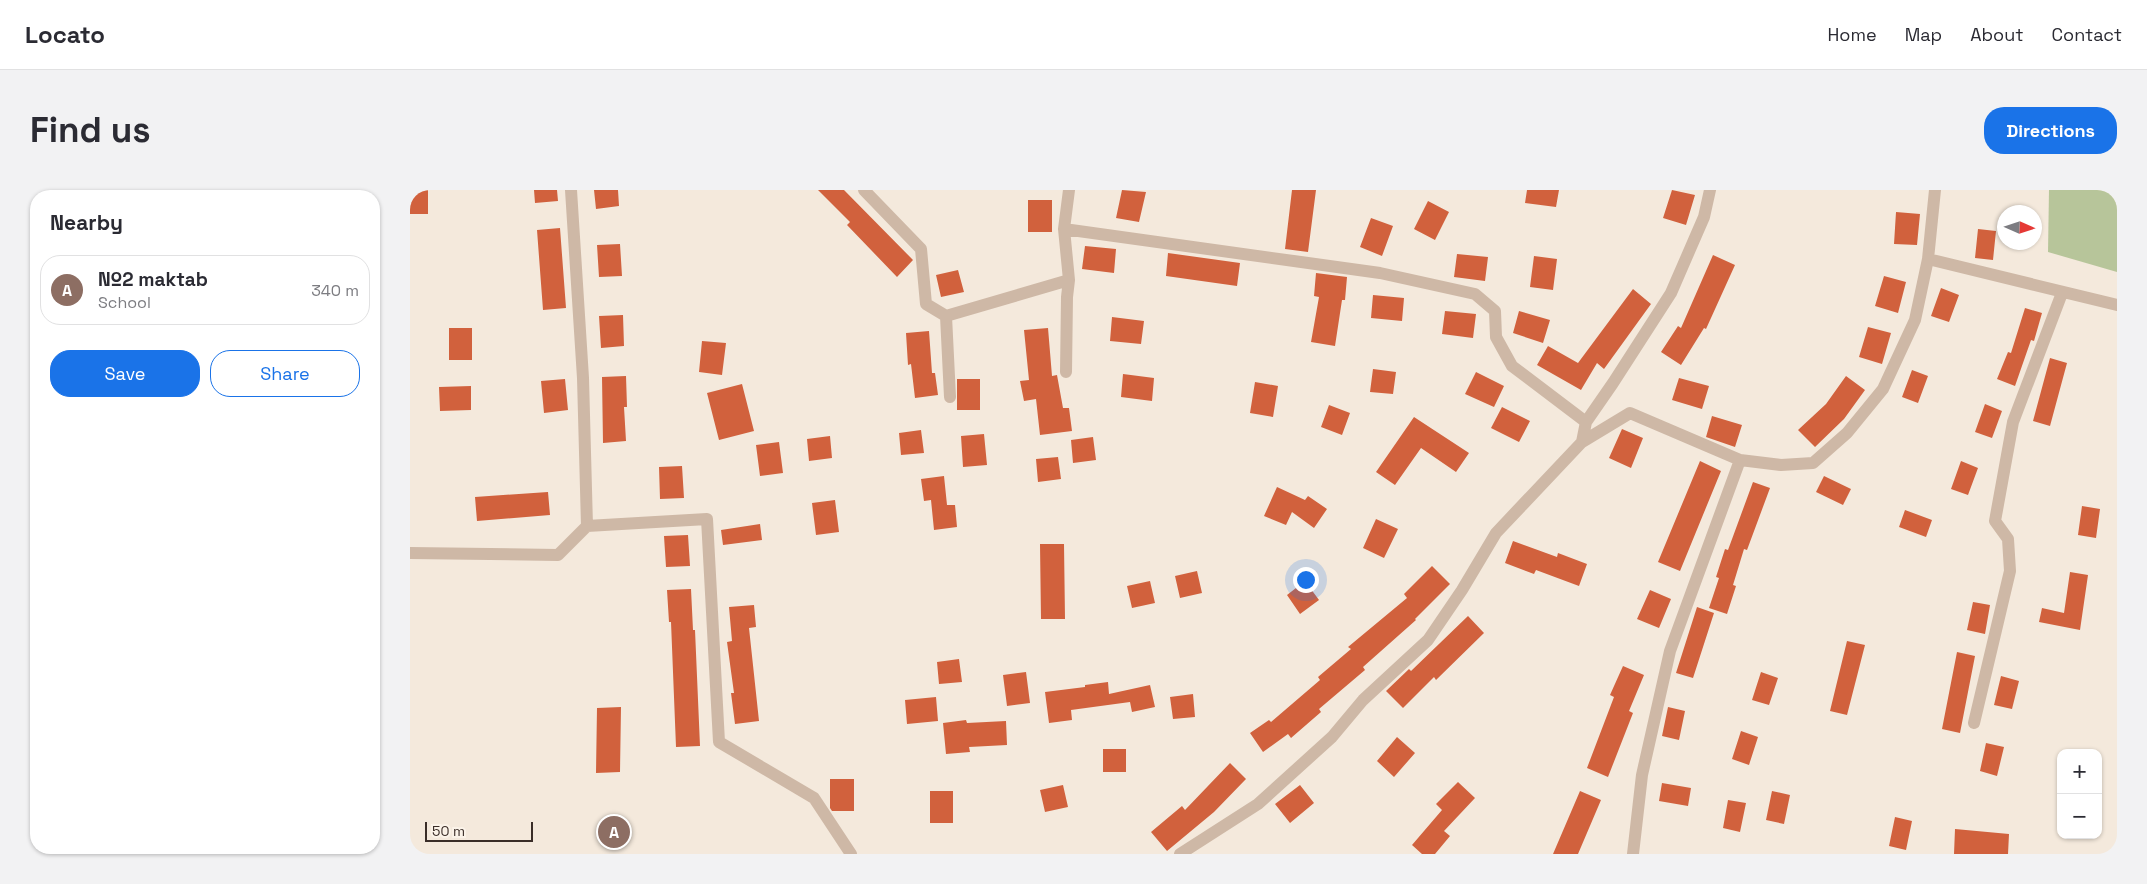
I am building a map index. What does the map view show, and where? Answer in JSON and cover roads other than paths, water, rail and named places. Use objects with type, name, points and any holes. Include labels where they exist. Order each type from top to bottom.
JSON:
[{"type":"street","points":[[571,190],[583,378],[587,526]]},
{"type":"street","points":[[864,190],[921,249],[926,304],[946,316],[1069,280]]},
{"type":"street","points":[[1066,372],[1069,280],[1064,229],[1069,190]]},
{"type":"street","points":[[1582,442],[1586,422],[1672,293],[1704,217],[1710,190]]},
{"type":"street","points":[[1180,854],[1258,804],[1332,738],[1363,700],[1428,640],[1462,590],[1496,533],[1582,442],[1630,413],[1740,460],[1781,466],[1814,463],[1847,433],[1883,390],[1915,320],[1928,259],[1935,190]]},
{"type":"street","points":[[1064,229],[1380,273],[1475,294],[1495,311],[1496,336],[1512,366],[1586,422]]},
{"type":"street","points":[[1928,259],[2117,305]]},
{"type":"street","points":[[1974,723],[2010,570],[2008,539],[1994,521],[2013,422],[2062,293]]},
{"type":"street","points":[[946,316],[950,397]]},
{"type":"street","points":[[1633,854],[1642,775],[1670,651],[1740,460]]},
{"type":"street","points":[[410,553],[558,555],[587,526],[707,518],[719,742],[814,798],[851,854]]},
{"type":"place","name":"№2 maktab","points":[[614,832]]}]
